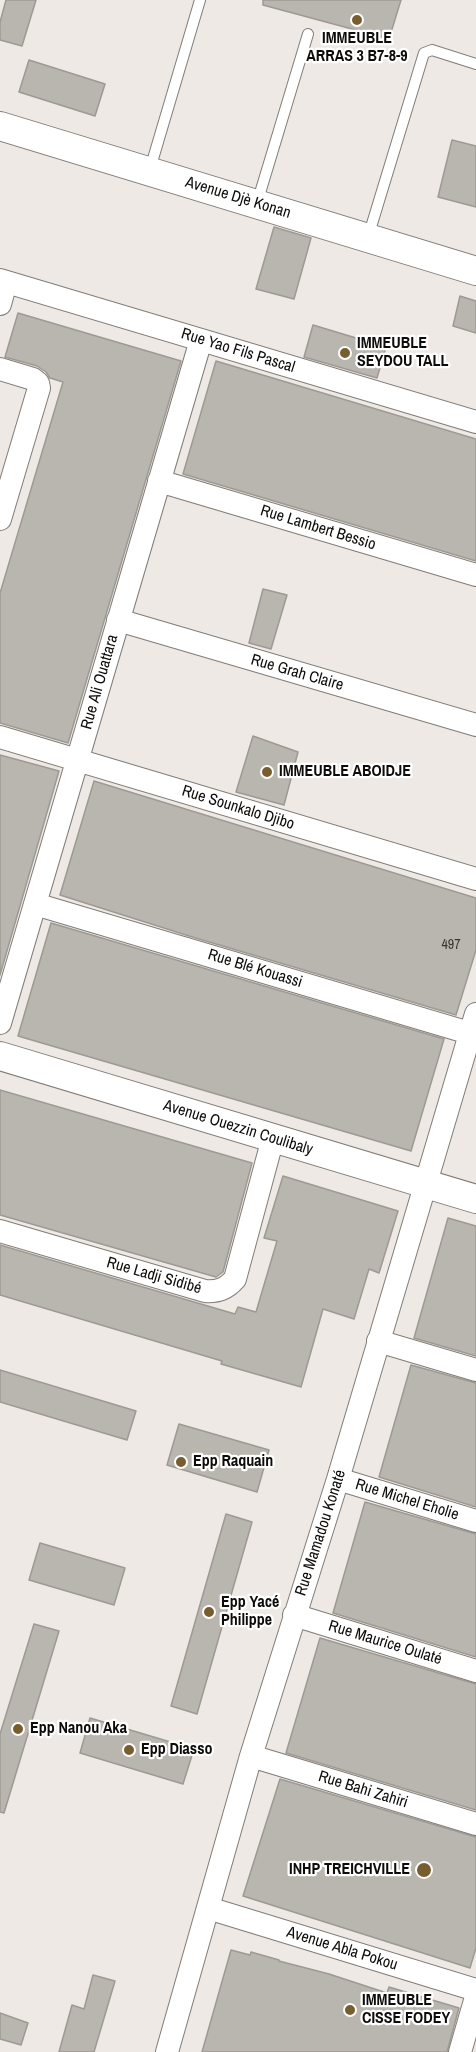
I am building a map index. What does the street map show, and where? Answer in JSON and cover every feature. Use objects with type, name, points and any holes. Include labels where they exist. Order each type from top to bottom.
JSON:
[{"type":"street","name":"Avenue Djè Konan","points":[[0,126],[476,271]]},
{"type":"street","name":"Rue Yao Fils Pascal","points":[[2,289],[201,340],[476,422]]},
{"type":"street","name":"Rue Ali Ouattara","points":[[0,1023],[201,340]]},
{"type":"street","points":[[0,369],[33,379],[38,383],[39,388],[0,519]]},
{"type":"street","name":"Rue Lambert Bessio","points":[[159,481],[476,576]]},
{"type":"street","name":"Rue Grah Claire","points":[[118,620],[476,726]]},
{"type":"street","name":"Rue Sounkalo Djibo","points":[[0,737],[476,879]]},
{"type":"street","name":"Rue Blé Kouassi","points":[[35,904],[474,1028]]},
{"type":"street","name":"Rue Mamadou Konaté","points":[[167,2052],[250,1756],[338,1479],[474,1028]]},
{"type":"street","name":"Avenue Ouezzin Coulibaly","points":[[0,1056],[476,1199]]},
{"type":"street","name":"Rue Ladji Sidibé","points":[[0,1231],[205,1291],[216,1292],[227,1287],[235,1279],[273,1138]]},
{"type":"street","points":[[378,1341],[476,1370]]},
{"type":"street","name":"Rue Michel Eholie","points":[[338,1479],[476,1521]]},
{"type":"street","name":"Rue Maurice Oulaté","points":[[294,1615],[476,1671]]},
{"type":"street","name":"Rue Bahi Zahiri","points":[[250,1756],[476,1824]]},
{"type":"street","name":"Avenue Abla Pokou","points":[[208,1908],[476,1990]]},
{"type":"street","points":[[460,2052],[476,1997]]},
{"type":"lane","points":[[149,171],[200,0]]},
{"type":"lane","points":[[257,204],[308,34]]},
{"type":"lane","points":[[368,237],[424,53],[432,50],[476,64]]},
{"type":"building","points":[[6,0],[36,0],[22,46],[0,40],[0,22]]},
{"type":"building","name":"IMMEUBLE ARRAS 3 B7-8-9","points":[[263,0],[401,0],[389,39],[263,5]]},
{"type":"building","points":[[29,60],[105,84],[95,116],[19,92]]},
{"type":"building","points":[[452,140],[476,146],[476,207],[438,197]]},
{"type":"building","points":[[274,227],[311,238],[294,299],[256,289]]},
{"type":"building","points":[[460,296],[476,301],[476,333],[453,326]]},
{"type":"building","points":[[18,313],[181,361],[68,743],[0,723],[0,593],[63,382],[50,378],[37,366],[5,357]]},
{"type":"building","name":"IMMEUBLE SEYDOU TALL","points":[[313,325],[386,347],[377,378],[304,357]]},
{"type":"building","points":[[216,361],[476,439],[476,561],[183,474]]},
{"type":"building","points":[[263,589],[287,595],[271,649],[249,643]]},
{"type":"building","name":"IMMEUBLE ABOIDJE","points":[[253,736],[298,752],[284,805],[236,792]]},
{"type":"building","points":[[0,755],[59,771],[0,975]]},
{"type":"building","points":[[94,781],[476,898],[476,950],[456,1015],[189,936],[60,895]]},
{"type":"building","points":[[51,923],[444,1039],[411,1151],[18,1036]]},
{"type":"building","points":[[0,1090],[252,1163],[223,1272],[216,1277],[0,1215]]},
{"type":"building","points":[[283,1176],[398,1211],[379,1273],[369,1269],[354,1319],[323,1309],[301,1387],[0,1295],[0,1245],[235,1314],[238,1307],[256,1312],[277,1241],[264,1238]]},
{"type":"building","points":[[448,1218],[476,1226],[476,1356],[414,1338]]},
{"type":"building","points":[[411,1365],[476,1383],[476,1507],[379,1477]]},
{"type":"building","points":[[0,1370],[136,1411],[127,1440],[0,1402]]},
{"type":"building","points":[[179,1424],[269,1450],[257,1492],[167,1465]]},
{"type":"building","points":[[365,1502],[476,1534],[476,1657],[333,1613]]},
{"type":"building","points":[[226,1514],[252,1522],[197,1714],[171,1706]]},
{"type":"building","points":[[40,1543],[125,1568],[114,1605],[29,1580]]},
{"type":"building","points":[[34,1624],[59,1631],[4,1813],[0,1812],[0,1734]]},
{"type":"building","points":[[320,1638],[476,1684],[476,1810],[286,1753]]},
{"type":"building","points":[[90,1718],[194,1749],[183,1784],[80,1753]]},
{"type":"building","points":[[280,1779],[476,1837],[476,1948],[470,1968],[243,1896]]},
{"type":"building","points":[[231,1950],[250,1955],[251,1952],[387,1993],[389,1987],[459,2008],[447,2052],[202,2052]]},
{"type":"building","points":[[93,1975],[115,1981],[94,2052],[59,2052],[72,2005],[84,2009]]},
{"type":"building","points":[[0,2013],[28,2023],[21,2045],[0,2039]]},
{"type":"place","name":"IMMEUBLE ARRAS 3 B7-8-9","points":[[357,20]]},
{"type":"place","name":"IMMEUBLE SEYDOU TALL","points":[[345,353]]},
{"type":"place","name":"IMMEUBLE ABOIDJE","points":[[267,772]]},
{"type":"place","name":"Epp Raquain","points":[[181,1462]]},
{"type":"place","name":"Epp Yacé Philippe","points":[[209,1612]]},
{"type":"place","name":"Epp Nanou Aka","points":[[18,1729]]},
{"type":"place","name":"Epp Diasso","points":[[129,1750]]},
{"type":"place","name":"INHP TREICHVILLE","points":[[424,1870]]},
{"type":"place","name":"IMMEUBLE CISSE FODEY","points":[[350,2010]]}]
